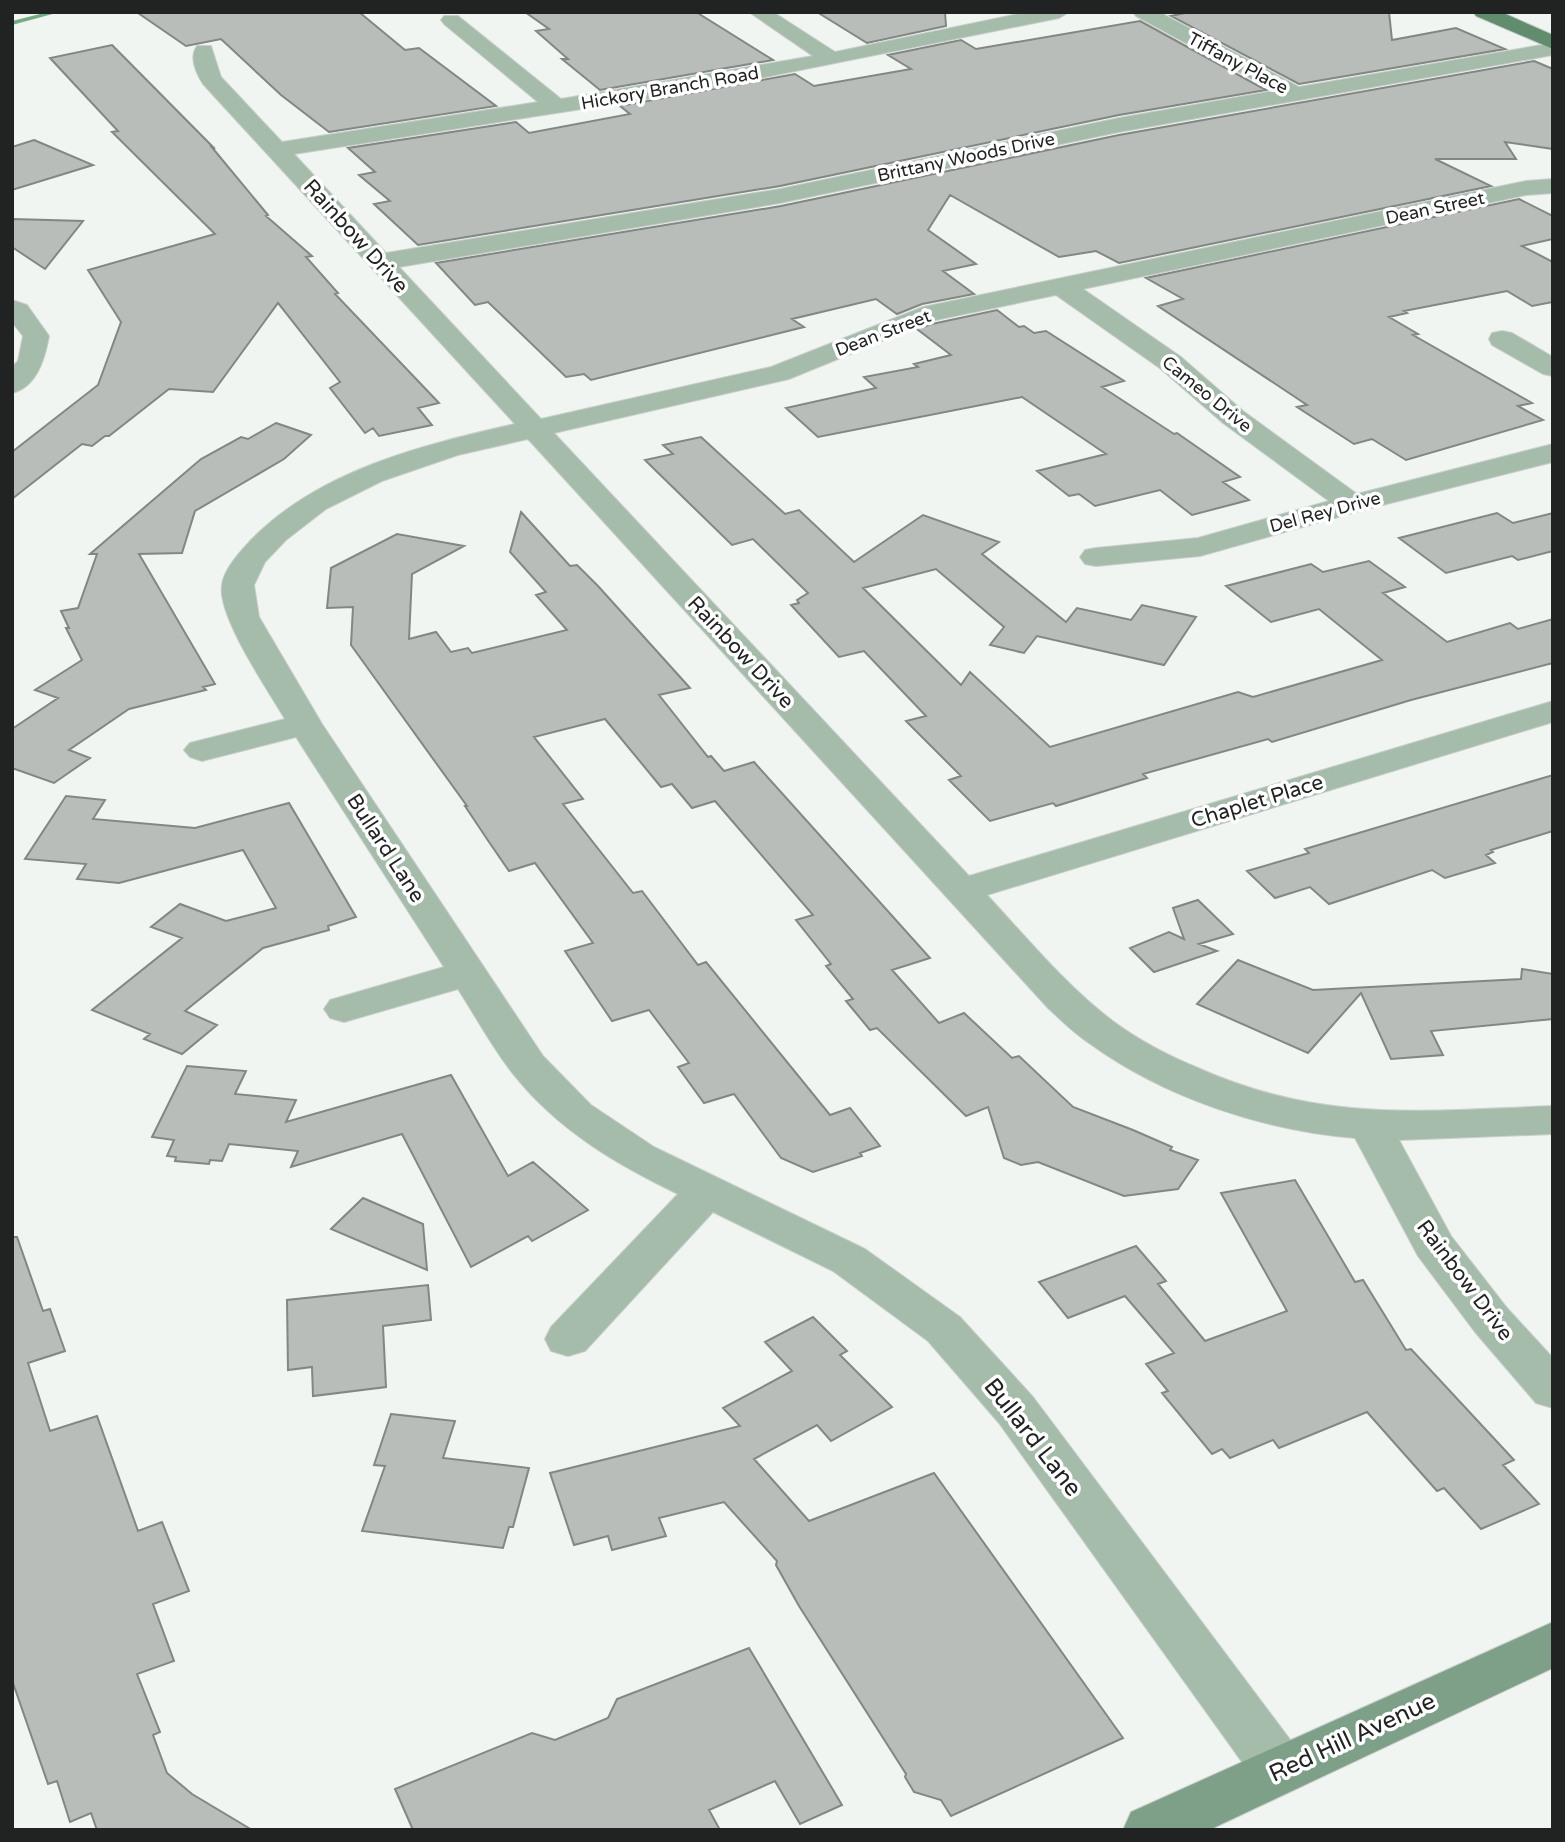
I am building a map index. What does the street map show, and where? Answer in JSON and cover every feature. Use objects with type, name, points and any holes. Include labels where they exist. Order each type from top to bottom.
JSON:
[{"type":"main road","points":[[1483,12],[1553,43]]},
{"type":"main road","name":"Red Hill Avenue","points":[[1151,1830],[1553,1644]]},
{"type":"street","points":[[759,12],[832,59]]},
{"type":"street","name":"Hickory Branch Road","points":[[278,150],[557,107],[832,59],[1059,12]]},
{"type":"street","name":"Tiffany Place","points":[[1143,12],[1296,94]]},
{"type":"street","points":[[451,20],[557,107]]},
{"type":"street","name":"Brittany Woods Drive","points":[[380,262],[780,196],[1119,125],[1553,49]]},
{"type":"street","name":"Rainbow Drive","points":[[204,50],[205,65],[211,79],[1062,999],[1103,1034],[1165,1070],[1227,1095],[1307,1118],[1370,1126],[1553,1120]]},
{"type":"street","name":"Dean Street","points":[[275,533],[315,503],[372,475],[449,448],[779,373],[923,315],[1526,188],[1553,186]]},
{"type":"street","name":"Cameo Drive","points":[[1061,286],[1171,363],[1233,417],[1352,504]]},
{"type":"street","points":[[12,308],[19,311],[36,337],[31,362],[12,385]]},
{"type":"street","points":[[1502,338],[1553,368]]},
{"type":"street","name":"Del Rey Drive","points":[[1096,557],[1200,547],[1352,504],[1553,453]]},
{"type":"street","name":"Bullard Lane","points":[[275,533],[251,558],[238,584],[243,617],[305,724],[528,1065],[576,1115],[639,1157],[849,1260],[944,1329],[1016,1410],[1280,1770]]},
{"type":"street","name":"Chaplet Place","points":[[962,890],[1553,711]]},
{"type":"street","points":[[202,750],[305,724]]},
{"type":"street","points":[[344,1009],[468,973]]},
{"type":"street","name":"Rainbow Drive","points":[[1370,1126],[1434,1245],[1492,1320],[1553,1390]]},
{"type":"street","points":[[568,1339],[708,1190]]},
{"type":"building","points":[[359,12],[405,50],[419,48],[496,106],[329,132],[281,95],[221,39],[186,46],[138,13]]},
{"type":"building","points":[[525,12],[696,12],[773,60],[600,90],[562,59],[568,59],[536,31],[549,29]]},
{"type":"building","points":[[817,12],[945,12],[946,26],[867,43]]},
{"type":"building","points":[[1190,12],[1389,12],[1392,40],[1456,28],[1505,49],[1299,84],[1171,16]]},
{"type":"building","points":[[1140,21],[1266,90],[1119,115],[780,186],[418,245],[374,204],[390,201],[359,175],[375,172],[348,148],[516,122],[529,133],[630,114],[620,106],[795,74],[814,86],[911,69],[888,55],[961,40],[976,49]]},
{"type":"building","points":[[112,45],[215,149],[210,145],[268,215],[266,216],[312,256],[306,257],[338,293],[335,294],[439,403],[418,408],[432,425],[379,436],[373,428],[365,433],[330,388],[340,382],[278,303],[213,392],[169,389],[109,436],[92,446],[82,444],[12,499],[12,452],[98,385],[121,322],[88,270],[215,234],[112,132],[118,131],[50,58]]},
{"type":"building","points":[[1534,61],[1553,69],[1553,149],[1505,142],[1516,159],[1435,159],[1491,186],[1119,263],[1096,251],[1059,257],[950,195],[928,230],[976,264],[943,271],[974,294],[922,304],[897,314],[876,299],[792,319],[804,327],[591,380],[584,374],[566,377],[488,302],[475,305],[436,263],[781,206],[1119,135]]},
{"type":"building","points":[[34,140],[93,165],[12,190],[12,147]]},
{"type":"building","points":[[1519,199],[1553,216],[1553,239],[1522,246],[1553,262],[1553,302],[1532,306],[1507,291],[1404,311],[1407,313],[1389,317],[1418,334],[1413,335],[1532,403],[1518,406],[1543,420],[1406,460],[1372,439],[1354,444],[1297,407],[1307,405],[1158,306],[1183,299],[1146,278]]},
{"type":"building","points":[[12,219],[83,221],[45,269],[12,247]]},
{"type":"building","points":[[997,310],[1019,327],[1024,326],[1034,333],[1046,331],[1124,381],[1102,387],[1174,434],[1177,433],[1240,477],[1223,482],[1249,500],[1192,515],[1160,490],[1095,506],[1079,494],[1069,496],[1037,471],[1106,454],[1022,397],[818,437],[786,408],[876,388],[864,377],[918,367],[914,364],[951,355],[917,329]]},
{"type":"building","points":[[276,423],[311,435],[284,459],[195,511],[182,553],[139,554],[215,684],[203,687],[206,690],[129,709],[69,750],[90,758],[54,783],[12,768],[12,729],[58,698],[35,690],[82,660],[66,628],[69,628],[61,611],[78,608],[97,554],[90,554],[201,459],[241,437],[248,439]]},
{"type":"building","points":[[701,437],[785,514],[799,510],[854,562],[923,515],[999,542],[982,554],[1066,622],[1077,608],[1131,620],[1142,605],[1196,617],[1164,665],[1037,636],[1024,653],[990,645],[1004,627],[936,569],[863,588],[961,685],[970,672],[1050,747],[1238,692],[1253,697],[1382,660],[1319,609],[1271,622],[1226,586],[1311,564],[1323,572],[1369,561],[1405,587],[1383,593],[1447,642],[1510,623],[1518,629],[1553,619],[1553,663],[1411,700],[1272,742],[1268,739],[1143,774],[1147,778],[1056,806],[1053,803],[990,821],[949,780],[961,776],[906,721],[926,716],[864,651],[839,657],[791,605],[799,603],[797,600],[808,593],[753,539],[732,545],[645,460],[673,454],[663,445]]},
{"type":"building","points":[[521,512],[570,566],[577,565],[598,586],[690,688],[659,695],[708,757],[711,756],[724,771],[754,762],[930,958],[892,970],[939,1023],[964,1013],[1012,1058],[1019,1056],[1073,1107],[1133,1130],[1172,1147],[1170,1150],[1198,1160],[1178,1189],[1124,1196],[1038,1162],[1021,1165],[1004,1158],[988,1107],[966,1116],[877,1028],[870,1030],[846,1001],[853,999],[826,966],[831,964],[796,920],[813,915],[715,801],[692,808],[672,784],[661,787],[605,719],[534,737],[583,799],[563,804],[633,893],[642,891],[698,965],[706,962],[830,1115],[850,1108],[880,1146],[860,1153],[862,1156],[813,1172],[781,1158],[734,1094],[704,1103],[678,1067],[689,1063],[649,1010],[612,1021],[565,951],[593,943],[535,863],[509,871],[467,806],[351,645],[353,607],[327,608],[331,568],[397,534],[464,546],[412,574],[409,639],[436,632],[451,652],[468,648],[472,653],[567,630],[536,595],[546,592],[510,552]]},
{"type":"building","points":[[1497,513],[1513,523],[1553,513],[1553,551],[1518,560],[1512,556],[1446,573],[1399,538]]},
{"type":"building","points":[[1553,775],[1553,831],[1491,850],[1493,852],[1486,855],[1495,863],[1445,878],[1432,870],[1329,904],[1310,887],[1275,898],[1247,871],[1309,853],[1305,849]]},
{"type":"building","points":[[66,796],[105,800],[93,819],[195,828],[289,803],[356,917],[328,926],[329,930],[263,948],[185,1011],[217,1025],[182,1054],[144,1039],[150,1034],[92,1010],[182,938],[151,927],[180,904],[226,921],[276,908],[243,850],[119,883],[77,879],[86,864],[25,859]]},
{"type":"building","points":[[1198,900],[1233,934],[1199,944],[1217,951],[1154,972],[1130,948],[1169,932],[1184,939],[1173,908]]},
{"type":"building","points":[[1238,960],[1313,990],[1521,979],[1522,969],[1553,974],[1553,1019],[1431,1031],[1443,1055],[1391,1059],[1361,993],[1308,1053],[1197,1004]]},
{"type":"building","points":[[187,1066],[246,1071],[235,1094],[296,1100],[286,1122],[451,1075],[508,1176],[533,1162],[588,1210],[532,1241],[528,1236],[471,1267],[402,1134],[291,1167],[298,1151],[229,1144],[222,1161],[210,1160],[209,1164],[175,1161],[176,1157],[167,1156],[174,1140],[152,1137]]},
{"type":"building","points":[[1295,1180],[1355,1282],[1363,1280],[1406,1350],[1411,1349],[1514,1460],[1503,1465],[1539,1504],[1481,1529],[1444,1488],[1437,1491],[1367,1412],[1279,1448],[1273,1440],[1230,1458],[1222,1449],[1212,1454],[1162,1393],[1168,1391],[1146,1364],[1174,1353],[1125,1296],[1068,1318],[1039,1282],[1136,1246],[1166,1281],[1158,1284],[1205,1341],[1287,1311],[1221,1193]]},
{"type":"building","points":[[363,1198],[423,1224],[427,1270],[331,1229]]},
{"type":"building","points":[[12,1237],[17,1237],[43,1311],[50,1309],[65,1351],[28,1363],[50,1431],[97,1416],[138,1531],[162,1522],[189,1591],[153,1604],[174,1661],[137,1674],[160,1732],[153,1735],[167,1773],[192,1794],[252,1830],[97,1830],[91,1813],[70,1822],[57,1781],[48,1784],[12,1680]]},
{"type":"building","points":[[428,1285],[431,1320],[383,1326],[386,1387],[313,1396],[312,1367],[288,1370],[287,1300]]},
{"type":"building","points":[[813,1317],[847,1351],[840,1355],[892,1407],[831,1441],[817,1425],[754,1459],[809,1521],[934,1473],[1123,1738],[951,1816],[941,1800],[914,1792],[905,1777],[906,1774],[799,1606],[776,1565],[777,1561],[724,1502],[659,1518],[666,1536],[612,1550],[608,1536],[574,1545],[550,1473],[740,1426],[723,1408],[792,1371],[765,1342]]},
{"type":"building","points":[[391,1414],[455,1421],[443,1458],[529,1468],[513,1527],[509,1527],[503,1548],[362,1531],[385,1466],[374,1465]]},
{"type":"building","points":[[749,1648],[842,1805],[800,1824],[775,1781],[709,1810],[720,1830],[413,1830],[395,1789],[532,1733],[555,1740],[608,1718],[617,1699]]},
{"type":"waterway","points":[[12,23],[57,12]]}]
